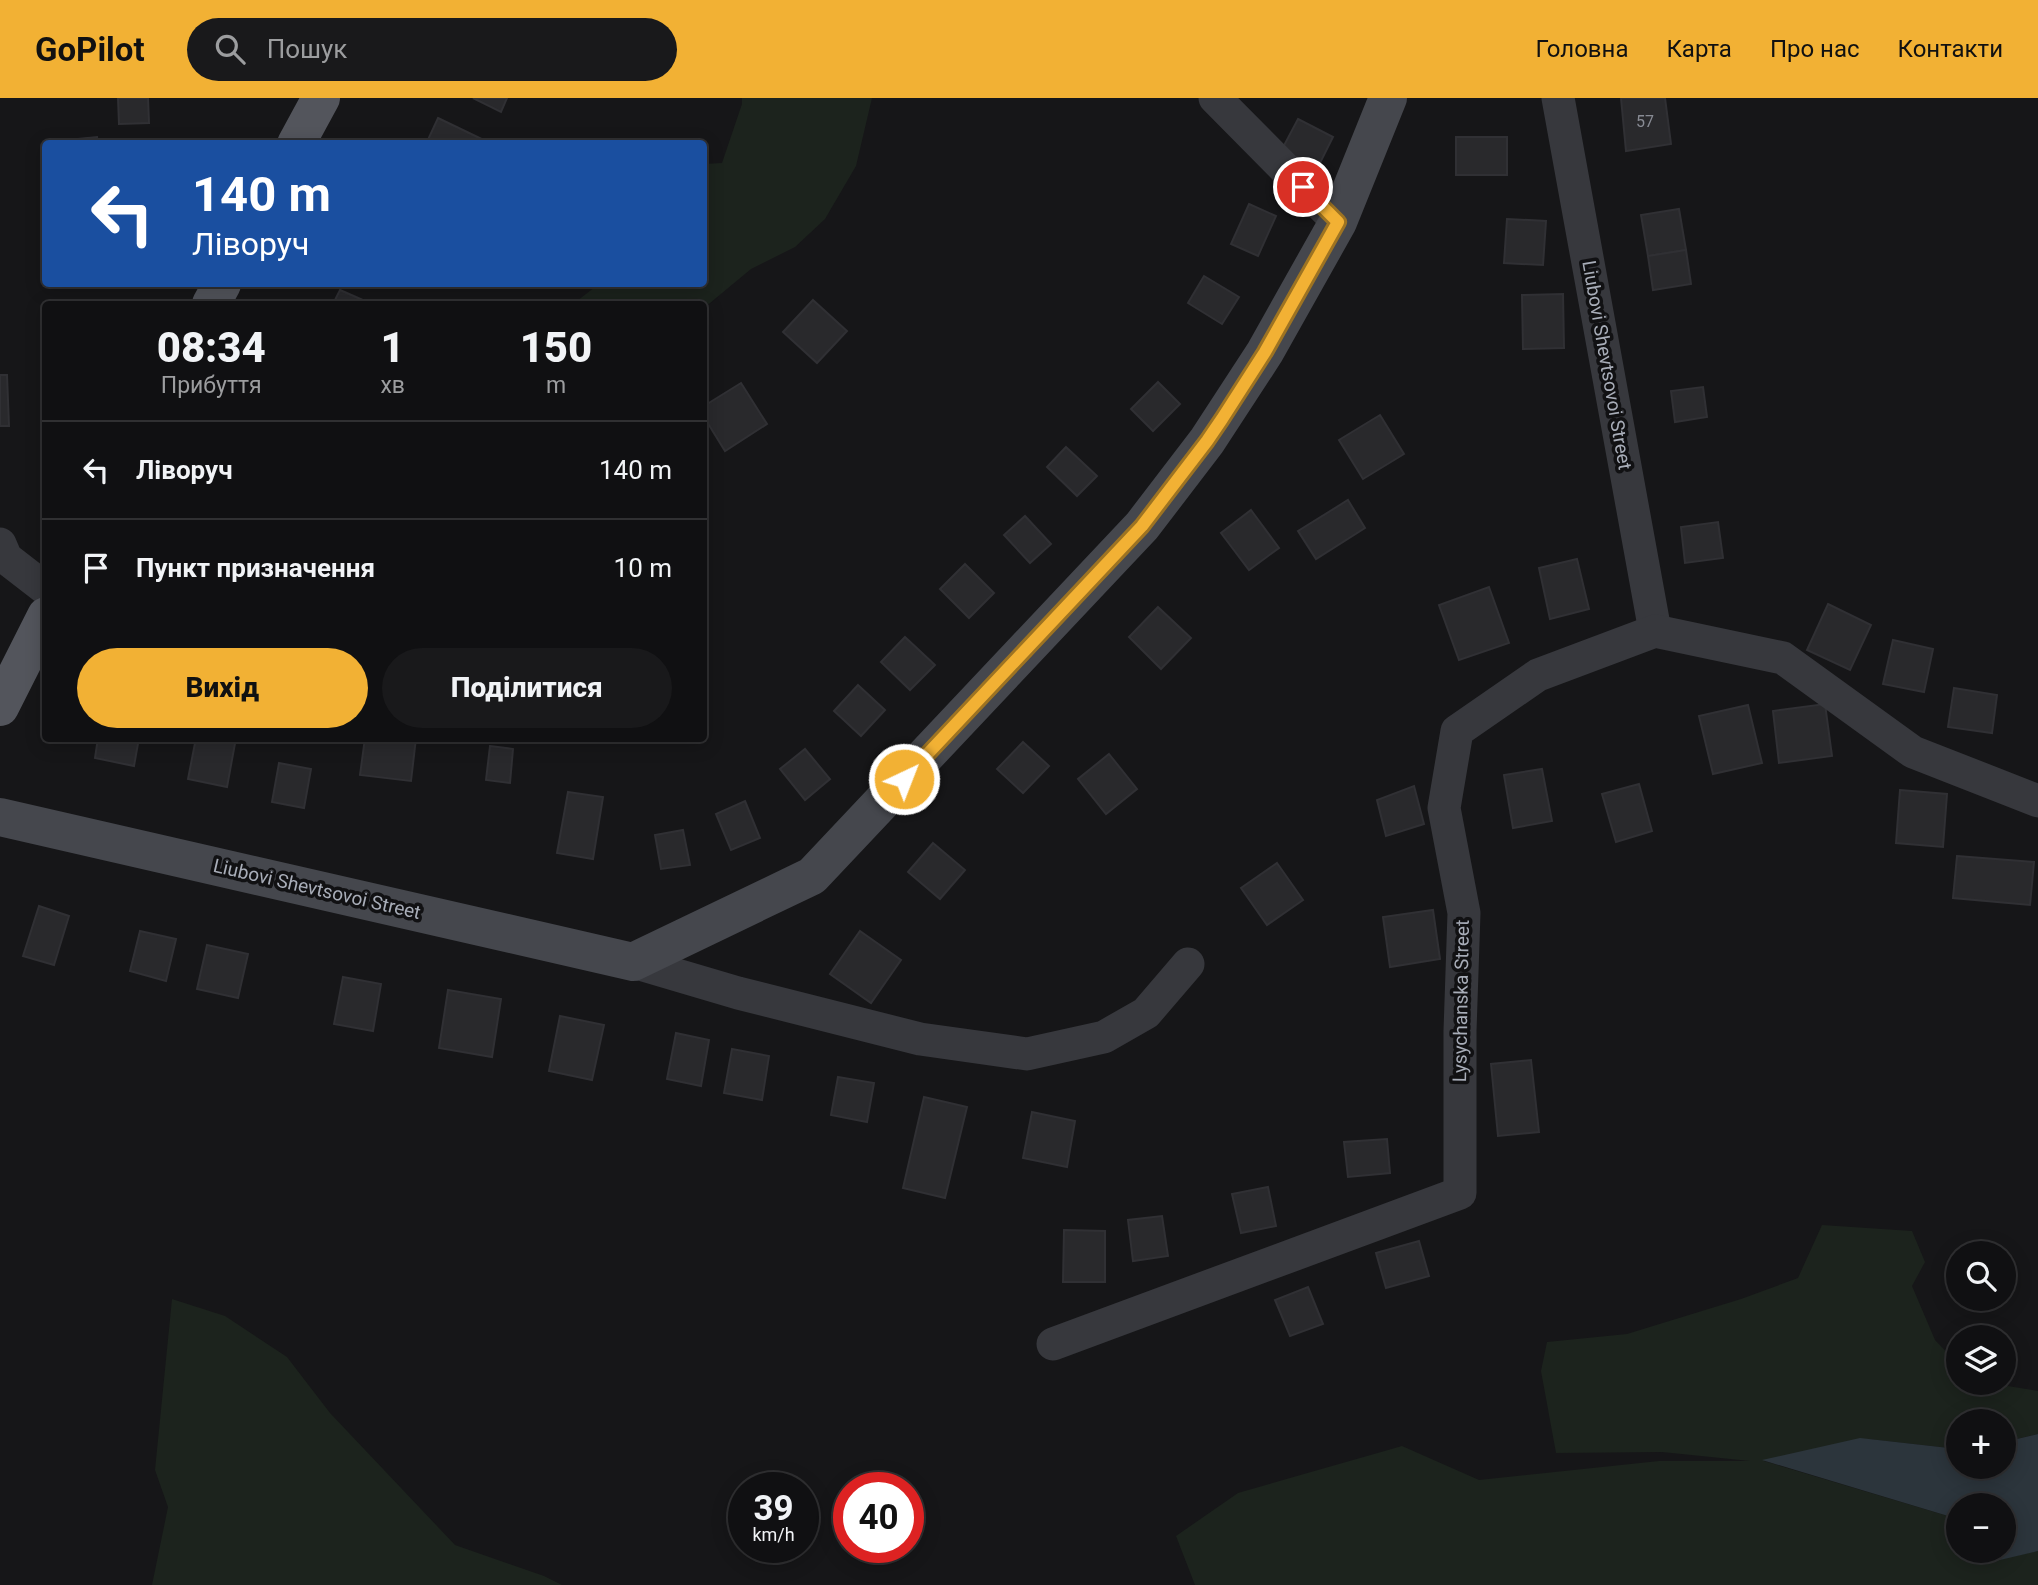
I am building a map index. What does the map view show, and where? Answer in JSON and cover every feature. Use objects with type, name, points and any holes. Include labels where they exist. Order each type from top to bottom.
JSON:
[{"type":"main road","points":[[298,140],[321,98]]},
{"type":"main road","points":[[0,707],[42,624]]},
{"type":"street","points":[[1215,98],[1338,222]]},
{"type":"street","points":[[634,962],[812,876],[1142,526],[1207,441],[1265,352],[1338,222],[1388,98]]},
{"type":"street","name":"Liubovi Shevtsovoi Street","points":[[1558,98],[1655,631]]},
{"type":"street","points":[[0,544],[6,558],[42,586]]},
{"type":"street","points":[[1655,631],[1783,658],[1913,752],[2038,801]]},
{"type":"street","name":"Lysychanska Street","points":[[1053,1344],[1460,1193],[1460,1031],[1464,914],[1444,808],[1457,731],[1538,675],[1655,631]]},
{"type":"street","name":"Liubovi Shevtsovoi Street","points":[[0,817],[634,962],[738,993],[920,1039],[1027,1054],[1104,1037],[1146,1013],[1188,964]]},
{"type":"shaded area","points":[[742,98],[872,98],[856,166],[825,219],[795,247],[751,269],[707,306],[707,301],[577,301],[595,287],[707,287],[707,164],[722,163]]},
{"type":"shaded area","points":[[1822,1225],[1912,1231],[1925,1262],[1912,1286],[1935,1340],[1946,1351],[1946,1395],[2016,1395],[2016,1387],[2038,1391],[2038,1434],[2016,1439],[2016,1409],[1946,1409],[1946,1448],[1867,1439],[1764,1461],[1946,1515],[1946,1563],[2016,1563],[2016,1556],[2038,1551],[2038,1585],[1195,1585],[1176,1536],[1238,1493],[1402,1446],[1479,1480],[1659,1461],[1750,1461],[1662,1452],[1556,1453],[1541,1371],[1547,1342],[1627,1334],[1741,1299],[1798,1278]]},
{"type":"shaded area","points":[[172,1299],[225,1316],[287,1357],[330,1413],[455,1545],[544,1576],[562,1585],[152,1585],[168,1507],[155,1470]]},
{"type":"shaded area","points":[[2038,1434],[2038,1551],[2016,1556],[2016,1493],[1946,1493],[1946,1515],[1762,1460],[1860,1438],[1946,1448],[1946,1479],[2016,1479],[2016,1439]]},
{"type":"building","points":[[118,98],[148,98],[149,123],[119,124]]},
{"type":"building","points":[[473,98],[507,98],[501,112]]},
{"type":"building","points":[[1621,98],[1665,98],[1671,144],[1626,151]]},
{"type":"building","points":[[438,118],[484,140],[428,140]]},
{"type":"building","points":[[1298,119],[1333,137],[1316,171],[1280,153]]},
{"type":"building","points":[[97,137],[97,140],[67,140]]},
{"type":"building","points":[[1456,137],[1507,137],[1507,175],[1456,175]]},
{"type":"building","points":[[1249,204],[1276,216],[1258,256],[1231,244]]},
{"type":"building","points":[[1679,209],[1686,250],[1648,256],[1641,215]]},
{"type":"building","points":[[1507,219],[1546,221],[1543,265],[1504,263]]},
{"type":"building","points":[[1686,250],[1691,284],[1653,290],[1648,256]]},
{"type":"building","points":[[1204,276],[1239,297],[1222,324],[1188,303]]},
{"type":"building","points":[[340,290],[365,301],[334,301]]},
{"type":"building","points":[[1563,294],[1564,348],[1523,349],[1522,295]]},
{"type":"building","points":[[813,300],[847,331],[817,363],[783,332]]},
{"type":"building","points":[[0,375],[7,375],[9,426],[0,426]]},
{"type":"building","points":[[1158,382],[1180,404],[1153,431],[1131,409]]},
{"type":"building","points":[[741,383],[767,424],[725,451],[707,422],[707,404]]},
{"type":"building","points":[[1703,387],[1707,417],[1675,422],[1671,391]]},
{"type":"building","points":[[1380,415],[1404,454],[1363,479],[1339,440]]},
{"type":"building","points":[[1066,447],[1097,476],[1077,496],[1047,467]]},
{"type":"building","points":[[1348,500],[1365,528],[1316,559],[1298,531]]},
{"type":"building","points":[[1251,510],[1279,548],[1249,570],[1221,533]]},
{"type":"building","points":[[1025,516],[1051,544],[1030,563],[1004,535]]},
{"type":"building","points":[[1718,522],[1723,558],[1685,563],[1681,527]]},
{"type":"building","points":[[1577,559],[1589,609],[1550,619],[1539,568]]},
{"type":"building","points":[[965,564],[994,593],[969,618],[940,589]]},
{"type":"building","points":[[1489,587],[1509,643],[1459,660],[1439,605]]},
{"type":"building","points":[[1828,604],[1871,625],[1850,670],[1807,650]]},
{"type":"building","points":[[1158,607],[1191,638],[1161,669],[1129,637]]},
{"type":"building","points":[[905,637],[935,665],[910,690],[881,662]]},
{"type":"building","points":[[1893,640],[1933,649],[1924,692],[1883,684]]},
{"type":"building","points":[[858,685],[885,710],[861,736],[834,711]]},
{"type":"building","points":[[1954,688],[1997,695],[1992,733],[1948,727]]},
{"type":"building","points":[[1825,704],[1832,756],[1779,763],[1773,711]]},
{"type":"building","points":[[1748,705],[1762,763],[1713,774],[1699,716]]},
{"type":"building","points":[[97,742],[138,742],[134,766],[95,758]]},
{"type":"building","points":[[195,742],[235,742],[227,787],[188,779]]},
{"type":"building","points":[[364,742],[416,742],[411,781],[360,775]]},
{"type":"building","points":[[1023,742],[1049,766],[1023,793],[997,769]]},
{"type":"building","points":[[490,746],[513,749],[510,783],[486,780]]},
{"type":"building","points":[[805,749],[830,779],[805,800],[780,769]]},
{"type":"building","points":[[1109,754],[1137,789],[1106,814],[1078,779]]},
{"type":"building","points":[[279,763],[311,769],[304,808],[272,802]]},
{"type":"building","points":[[1542,769],[1552,821],[1513,828],[1504,775]]},
{"type":"building","points":[[1639,784],[1652,831],[1616,842],[1602,794]]},
{"type":"building","points":[[1414,786],[1424,824],[1386,836],[1377,800]]},
{"type":"building","points":[[1900,790],[1947,794],[1943,847],[1896,843]]},
{"type":"building","points":[[568,792],[603,797],[593,859],[557,853]]},
{"type":"building","points":[[745,801],[760,838],[731,850],[716,814]]},
{"type":"building","points":[[683,830],[690,865],[661,869],[655,835]]},
{"type":"building","points":[[933,843],[965,870],[940,899],[908,872]]},
{"type":"building","points":[[1957,856],[2034,862],[2030,905],[1953,898]]},
{"type":"building","points":[[1277,863],[1303,900],[1267,925],[1241,888]]},
{"type":"building","points":[[39,906],[69,916],[54,965],[23,956]]},
{"type":"building","points":[[1433,910],[1440,959],[1390,967],[1383,917]]},
{"type":"building","points":[[140,931],[176,939],[166,981],[130,971]]},
{"type":"building","points":[[860,931],[901,960],[871,1003],[830,974]]},
{"type":"building","points":[[207,945],[248,954],[238,998],[197,989]]},
{"type":"building","points":[[343,977],[381,984],[373,1031],[334,1024]]},
{"type":"building","points":[[448,990],[501,999],[492,1057],[439,1048]]},
{"type":"building","points":[[560,1016],[604,1025],[592,1080],[549,1071]]},
{"type":"building","points":[[676,1033],[709,1040],[701,1086],[667,1079]]},
{"type":"building","points":[[732,1049],[769,1056],[762,1100],[724,1093]]},
{"type":"building","points":[[1531,1060],[1539,1132],[1498,1136],[1491,1064]]},
{"type":"building","points":[[838,1077],[874,1083],[867,1122],[831,1115]]},
{"type":"building","points":[[924,1097],[967,1107],[945,1198],[903,1188]]},
{"type":"building","points":[[1032,1112],[1075,1121],[1067,1167],[1023,1158]]},
{"type":"building","points":[[1387,1139],[1390,1173],[1348,1177],[1344,1142]]},
{"type":"building","points":[[1268,1187],[1276,1226],[1241,1233],[1232,1194]]},
{"type":"building","points":[[1162,1216],[1168,1256],[1133,1261],[1128,1220]]},
{"type":"building","points":[[1064,1230],[1105,1231],[1105,1282],[1063,1282]]},
{"type":"building","points":[[1419,1241],[1429,1276],[1386,1288],[1376,1253]]},
{"type":"building","points":[[1308,1287],[1323,1324],[1290,1336],[1275,1300]]},
{"type":"route","points":[[904,779],[1142,526],[1207,441],[1265,352],[1338,222],[1303,187]]}]
